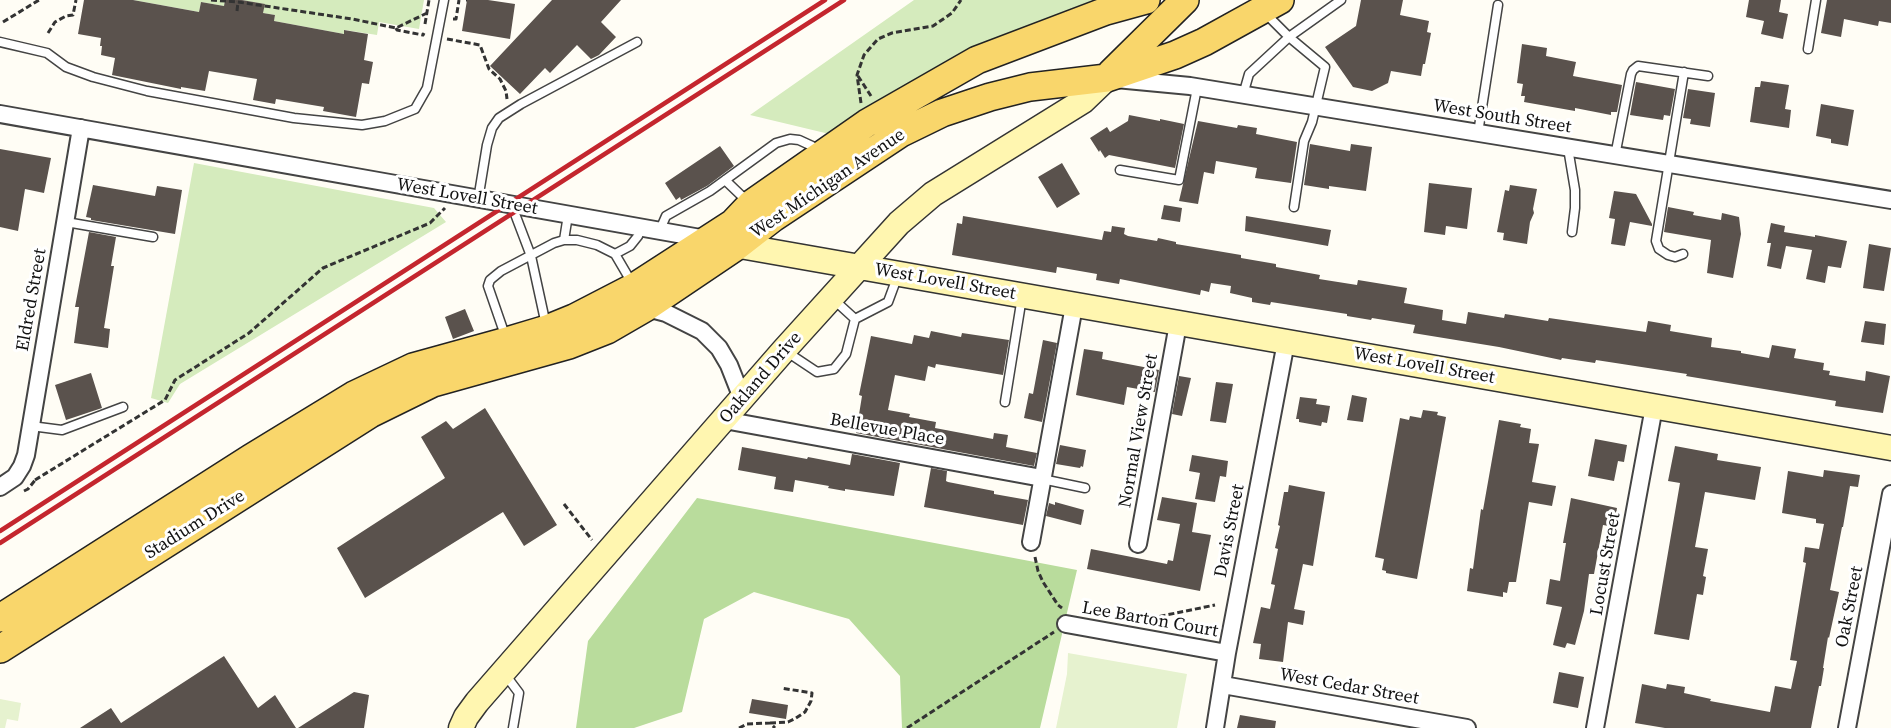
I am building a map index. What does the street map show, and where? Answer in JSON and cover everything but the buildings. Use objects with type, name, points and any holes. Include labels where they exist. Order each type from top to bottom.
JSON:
[{"type":"main road","name":"West Michigan Avenue","points":[[386,392],[433,382],[569,345],[607,330],[636,295],[706,240],[733,223],[751,204],[867,123],[977,60],[1106,11],[1146,0]]},
{"type":"main road","points":[[1107,78],[1185,0]]},
{"type":"main road","name":"West Michigan Avenue","points":[[386,392],[412,368],[547,329],[636,295],[737,246],[772,218],[852,164],[901,133],[942,113],[1030,87],[1107,78],[1175,55],[1271,5]]},
{"type":"main road","name":"Stadium Drive","points":[[0,618],[324,412],[386,392]]},
{"type":"main road","name":"Stadium Drive","points":[[0,649],[346,428],[386,392]]},
{"type":"street","name":"West South Street","points":[[1107,78],[1197,88],[1315,106],[1891,200]]},
{"type":"street","name":"Oakland Drive","points":[[461,728],[477,702],[784,350],[899,223],[933,194],[1083,101],[1107,78]]},
{"type":"street","name":"West Lovell Street","points":[[0,114],[1074,306],[1891,448]]},
{"type":"street","name":"Eldred Street","points":[[0,487],[15,477],[26,455],[81,128]]},
{"type":"street","points":[[636,295],[702,331],[719,348],[729,365],[742,398]]},
{"type":"street","points":[[1031,542],[1074,306]]},
{"type":"street","name":"Normal View Street","points":[[1138,544],[1178,324]]},
{"type":"street","name":"Davis Street","points":[[1215,728],[1286,342]]},
{"type":"street","name":"Locust Street","points":[[1595,728],[1654,407]]},
{"type":"street","name":"Bellevue Place","points":[[724,420],[1042,479]]},
{"type":"street","name":"Oak Street","points":[[1847,728],[1891,494]]},
{"type":"street","name":"Lee Barton Court","points":[[1066,617],[1227,653]]},
{"type":"street","name":"West Cedar Street","points":[[1223,685],[1467,728]]},
{"type":"lane","points":[[0,42],[47,53],[66,67],[93,77],[147,91],[294,118],[362,125],[385,121],[415,109],[427,88],[444,0]]},
{"type":"lane","points":[[1243,95],[1249,74],[1289,37],[1341,0]]},
{"type":"lane","points":[[1808,49],[1816,0]]},
{"type":"lane","points":[[1271,5],[1289,37],[1325,67],[1312,122],[1304,141],[1294,207]]},
{"type":"lane","points":[[1478,133],[1498,5]]},
{"type":"lane","points":[[478,200],[487,145],[492,128],[499,118],[637,42]]},
{"type":"lane","points":[[1615,156],[1630,74],[1633,70],[1638,66],[1708,76]]},
{"type":"lane","points":[[1683,254],[1675,257],[1668,255],[1659,249],[1656,241],[1684,72]]},
{"type":"lane","points":[[1120,170],[1179,180],[1197,88]]},
{"type":"lane","points":[[659,232],[666,216],[710,191],[776,144],[790,139],[806,143],[812,146],[820,156]]},
{"type":"lane","points":[[1568,148],[1575,190],[1572,232]]},
{"type":"lane","points":[[725,180],[751,204]]},
{"type":"lane","points":[[512,206],[531,256],[547,329]]},
{"type":"lane","points":[[564,240],[568,215]]},
{"type":"lane","points":[[66,222],[153,237]]},
{"type":"lane","points":[[615,254],[630,246],[641,229]]},
{"type":"lane","points":[[507,341],[488,286],[490,280],[501,271],[554,243],[577,240],[597,245],[615,254],[636,295]]},
{"type":"lane","points":[[784,350],[817,372],[834,369],[846,354],[855,319],[888,302],[898,274]]},
{"type":"lane","points":[[1005,402],[1022,296]]},
{"type":"lane","points":[[831,297],[855,319]]},
{"type":"lane","points":[[31,426],[62,430],[123,407]]},
{"type":"lane","points":[[1042,479],[1085,488]]},
{"type":"lane","points":[[504,672],[519,693],[513,728]]},
{"type":"path","points":[[3,21],[39,0]]},
{"type":"path","points":[[48,33],[55,22],[66,16],[74,15],[76,0]]},
{"type":"path","points":[[211,0],[238,1],[352,19],[423,35],[429,0]]},
{"type":"path","points":[[450,17],[456,19],[459,0]]},
{"type":"path","points":[[862,111],[857,75],[864,55],[878,39],[892,33],[933,26],[952,14],[961,0]]},
{"type":"path","points":[[237,12],[238,1]]},
{"type":"path","points":[[396,28],[427,14]]},
{"type":"path","points":[[448,29],[446,39],[480,45],[489,69],[500,79],[507,99],[514,105]]},
{"type":"path","points":[[857,75],[875,104]]},
{"type":"path","points":[[35,480],[165,400],[175,380],[249,333],[323,268],[430,223],[441,213]]},
{"type":"path","points":[[564,504],[592,540]]},
{"type":"path","points":[[907,728],[1066,617],[1043,582],[1031,542]]},
{"type":"path","points":[[1141,621],[1215,605]]},
{"type":"path","points":[[739,728],[747,724],[788,722],[806,712],[812,693],[781,688]]},
{"type":"path","points":[[770,723],[775,728]]},
{"type":"green space","points":[[133,0],[225,0],[224,6],[201,2],[199,12]]},
{"type":"green space","points":[[242,0],[424,0],[419,29],[379,22],[377,35],[345,30],[344,34],[274,21],[275,15],[263,13],[264,4]]},
{"type":"green space","points":[[914,0],[1146,0],[1106,11],[846,138],[750,115]]},
{"type":"green space","points":[[194,163],[434,208],[446,222],[180,384],[168,403],[151,398]]},
{"type":"green space","points":[[697,498],[1077,570],[1040,728],[902,728],[900,676],[849,619],[754,592],[704,619],[682,712],[634,728],[576,728],[588,641]]},
{"type":"green space","points":[[1068,653],[1187,674],[1177,728],[1056,728],[1067,674]]},
{"type":"green space","points":[[0,699],[21,703],[18,721],[7,719],[5,728],[0,728]]},
{"type":"railway","points":[[0,531],[825,0]]},
{"type":"railway","points":[[0,543],[844,0]]}]
